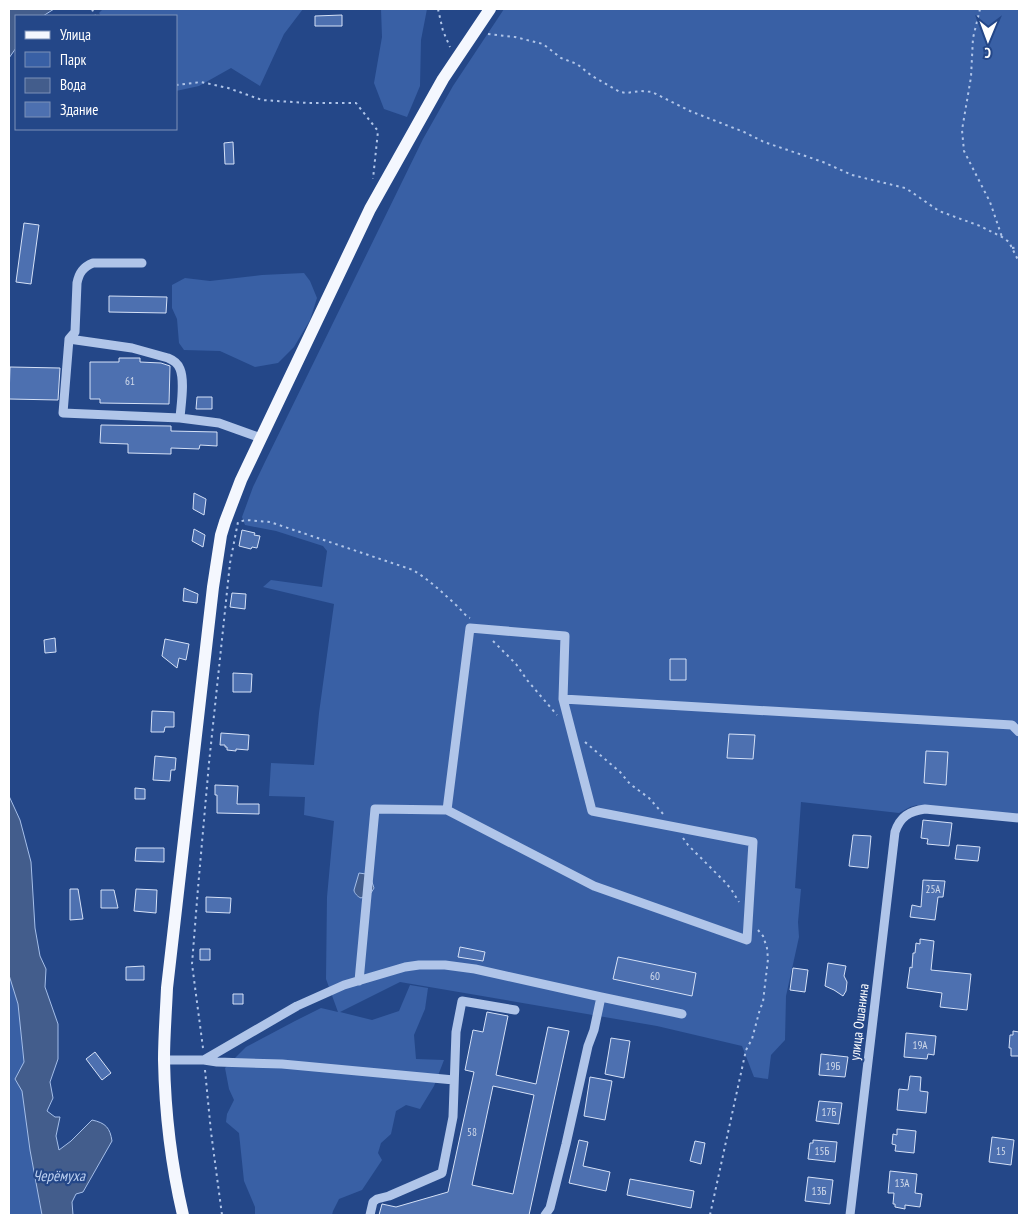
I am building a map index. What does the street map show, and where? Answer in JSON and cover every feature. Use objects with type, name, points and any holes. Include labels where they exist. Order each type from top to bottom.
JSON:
[{"type":"main road","points":[[182,1215],[172,1160],[166,1106],[164,1060],[167,988],[213,586],[225,522],[261,438],[370,209],[443,80],[490,9]]},
{"type":"street","points":[[142,263],[93,263],[86,266],[78,276],[75,332],[69,340],[63,413],[180,418],[219,424],[261,438]]},
{"type":"street","points":[[69,340],[132,348],[173,360],[180,370],[181,377],[180,418]]},
{"type":"street","points":[[359,981],[375,809],[447,810],[594,886],[747,940],[753,842],[592,811],[563,699],[565,636],[470,628],[447,810]]},
{"type":"street","points":[[563,699],[1012,725],[1019,732]]},
{"type":"street","name":"улица Ошанина","points":[[850,1215],[896,832],[901,820],[911,812],[918,810],[1019,818]]},
{"type":"street","points":[[204,1060],[297,1006],[344,985],[419,965],[445,965],[475,969],[682,1014]]},
{"type":"street","points":[[545,1215],[550,1208],[588,1046],[594,1030],[600,997]]},
{"type":"street","points":[[370,1215],[373,1202],[377,1199],[389,1196],[442,1173],[453,1124],[456,1028],[462,1001],[515,1010]]},
{"type":"street","points":[[164,1060],[282,1064],[454,1080]]},
{"type":"path","points":[[438,9],[443,31],[452,53]]},
{"type":"path","points":[[980,9],[973,38],[971,77],[962,130],[964,150],[990,202],[1002,237]]},
{"type":"path","points":[[476,30],[487,34],[514,36],[543,44],[561,58],[577,64],[592,76],[620,92],[631,93],[641,90],[652,92],[690,111],[764,142],[837,167],[852,175],[905,188],[939,212],[980,226],[1002,237],[1009,242],[1019,262]]},
{"type":"path","points":[[178,85],[201,82],[228,88],[262,100],[356,103],[378,131],[373,180]]},
{"type":"path","points":[[1012,248],[1019,247]]},
{"type":"path","points":[[222,1215],[211,1132],[201,1025],[192,964],[209,762],[230,563],[238,522]]},
{"type":"green space","points":[[103,9],[303,9],[284,34],[260,86],[231,68],[199,86],[178,91],[178,15],[100,15],[99,13]]},
{"type":"green space","points":[[381,9],[427,9],[421,40],[420,86],[407,117],[384,109],[374,83],[382,37]]},
{"type":"green space","points":[[504,9],[1019,9],[1019,814],[917,805],[899,813],[801,802],[795,888],[801,889],[798,922],[799,937],[786,996],[785,1040],[771,1055],[768,1079],[754,1077],[742,1046],[657,1026],[400,982],[340,1012],[372,1020],[399,1011],[410,985],[428,988],[425,1009],[414,1035],[416,1059],[444,1060],[434,1086],[420,1109],[406,1105],[396,1111],[391,1134],[381,1143],[378,1153],[382,1160],[362,1190],[339,1199],[332,1215],[255,1215],[255,1207],[244,1181],[239,1133],[226,1122],[227,1114],[234,1100],[229,1089],[225,1068],[246,1047],[321,1008],[338,1012],[326,979],[327,897],[334,821],[304,815],[305,797],[269,796],[271,763],[314,765],[334,604],[263,587],[271,580],[322,587],[327,551],[323,546],[276,531],[245,525],[242,517],[264,464],[423,139],[453,86]]},
{"type":"green space","points":[[304,273],[310,281],[317,298],[310,320],[294,347],[278,363],[255,367],[220,351],[184,350],[179,343],[177,319],[172,308],[172,285],[185,278],[210,281],[262,275]]},
{"type":"green space","points":[[9,975],[18,1004],[24,1063],[15,1079],[22,1090],[30,1150],[42,1215],[9,1215]]},
{"type":"water","points":[[9,9],[54,9],[45,15],[15,15],[15,49],[9,58]]},
{"type":"water","name":"Черёмуха","points":[[9,796],[20,820],[31,862],[35,928],[40,956],[46,969],[45,987],[58,1024],[58,1059],[50,1082],[53,1098],[47,1111],[55,1117],[60,1117],[56,1136],[59,1150],[92,1120],[106,1127],[112,1141],[83,1192],[76,1194],[72,1202],[73,1215],[42,1215],[22,1091],[15,1079],[24,1062],[18,1004],[9,975]]},
{"type":"water","points":[[359,873],[366,874],[371,879],[374,888],[371,893],[361,898],[356,895],[354,890]]},
{"type":"building","points":[[342,15],[342,26],[315,26],[315,16]]},
{"type":"building","points":[[233,142],[234,164],[225,164],[224,143]]},
{"type":"building","points":[[24,223],[39,225],[31,284],[16,282]]},
{"type":"building","points":[[109,296],[167,297],[166,313],[109,312]]},
{"type":"building","points":[[119,358],[140,358],[140,362],[161,363],[170,366],[169,404],[100,403],[100,399],[90,399],[90,362],[119,362]]},
{"type":"building","points":[[10,367],[60,368],[58,400],[9,399]]},
{"type":"building","points":[[197,397],[212,397],[212,409],[196,409]]},
{"type":"building","points":[[101,425],[171,426],[171,431],[217,432],[217,446],[200,445],[199,449],[171,448],[171,454],[128,453],[128,444],[100,443]]},
{"type":"building","points":[[194,493],[206,499],[204,515],[193,509]]},
{"type":"building","points":[[194,529],[205,535],[203,547],[192,541]]},
{"type":"building","points":[[242,530],[260,536],[257,548],[252,547],[251,549],[239,546]]},
{"type":"building","points":[[184,588],[198,594],[197,603],[183,601]]},
{"type":"building","points":[[232,593],[246,594],[245,609],[230,607]]},
{"type":"building","points":[[55,638],[56,652],[45,653],[44,640]]},
{"type":"building","points":[[165,639],[189,644],[186,660],[179,658],[177,668],[162,656]]},
{"type":"building","points":[[670,659],[686,659],[686,680],[670,680]]},
{"type":"building","points":[[233,673],[252,674],[251,692],[233,692]]},
{"type":"building","points":[[152,711],[174,712],[174,727],[165,727],[164,732],[151,732]]},
{"type":"building","points":[[221,733],[249,735],[248,750],[227,750],[225,745],[220,745]]},
{"type":"building","points":[[729,734],[755,735],[753,759],[727,758]]},
{"type":"building","points":[[926,751],[948,752],[946,785],[924,783]]},
{"type":"building","points":[[155,756],[176,758],[175,770],[171,770],[170,781],[153,780]]},
{"type":"building","points":[[215,785],[238,786],[237,804],[259,804],[259,814],[217,813]]},
{"type":"building","points":[[135,788],[145,789],[145,799],[135,799]]},
{"type":"building","points":[[923,820],[952,823],[949,846],[927,844],[928,839],[921,838]]},
{"type":"building","points":[[853,835],[871,836],[868,868],[849,866]]},
{"type":"building","points":[[957,845],[980,847],[978,861],[955,859]]},
{"type":"building","points":[[136,848],[164,848],[164,862],[135,861]]},
{"type":"building","points":[[923,880],[945,881],[943,897],[938,897],[935,920],[910,917],[912,905],[921,907]]},
{"type":"building","points":[[70,889],[78,889],[83,919],[70,920]]},
{"type":"building","points":[[136,889],[157,890],[156,913],[134,911]]},
{"type":"building","points":[[101,890],[114,890],[118,908],[101,908]]},
{"type":"building","points":[[206,897],[231,898],[230,913],[206,912]]},
{"type":"building","points":[[920,939],[934,941],[931,970],[971,974],[967,1010],[940,1007],[942,993],[907,988],[910,967],[912,968],[913,953],[915,953],[916,943],[920,944]]},
{"type":"building","points":[[460,947],[485,952],[483,961],[458,957]]},
{"type":"building","points":[[200,949],[210,949],[210,960],[200,960]]},
{"type":"building","points":[[618,957],[696,973],[692,996],[613,979]]},
{"type":"building","points":[[828,963],[846,966],[844,976],[847,982],[846,991],[843,996],[825,986]]},
{"type":"building","points":[[144,966],[144,980],[126,980],[126,967]]},
{"type":"building","points":[[793,968],[808,970],[805,992],[790,990]]},
{"type":"building","points":[[233,994],[243,994],[243,1004],[233,1004]]},
{"type":"building","points":[[487,1012],[508,1016],[496,1075],[536,1084],[548,1027],[569,1031],[529,1215],[379,1215],[382,1204],[396,1207],[448,1192],[474,1072],[465,1070],[473,1030],[483,1032]],"holes":[[[493,1086],[534,1095],[513,1194],[472,1185]]]},
{"type":"building","points":[[1013,1031],[1019,1032],[1019,1056],[1011,1056],[1011,1048],[1009,1048],[1010,1035],[1013,1035]]},
{"type":"building","points":[[906,1033],[936,1036],[934,1055],[928,1054],[927,1059],[904,1057]]},
{"type":"building","points":[[611,1038],[630,1041],[624,1078],[605,1074]]},
{"type":"building","points":[[95,1052],[111,1073],[102,1080],[86,1059]]},
{"type":"building","points":[[821,1054],[848,1057],[845,1077],[819,1075]]},
{"type":"building","points":[[910,1076],[921,1077],[920,1091],[928,1092],[926,1113],[897,1110],[899,1089],[908,1090]]},
{"type":"building","points":[[590,1077],[612,1081],[605,1120],[584,1116]]},
{"type":"building","points":[[819,1101],[842,1103],[839,1124],[816,1121]]},
{"type":"building","points":[[897,1129],[916,1131],[914,1153],[895,1151],[896,1145],[892,1144],[893,1134],[897,1135]]},
{"type":"building","points":[[992,1137],[1014,1140],[1011,1165],[989,1162]]},
{"type":"building","points":[[579,1140],[588,1142],[583,1166],[610,1172],[606,1191],[569,1183]]},
{"type":"building","points":[[813,1140],[837,1142],[835,1162],[808,1159],[810,1143],[813,1143]]},
{"type":"building","points":[[695,1141],[705,1143],[701,1164],[690,1161]]},
{"type":"building","points":[[890,1171],[917,1174],[915,1193],[922,1194],[920,1207],[905,1205],[905,1209],[895,1207],[895,1204],[893,1204],[894,1193],[888,1193]]},
{"type":"building","points":[[808,1177],[833,1180],[830,1204],[805,1201]]},
{"type":"building","points":[[630,1179],[694,1191],[691,1208],[627,1195]]}]
